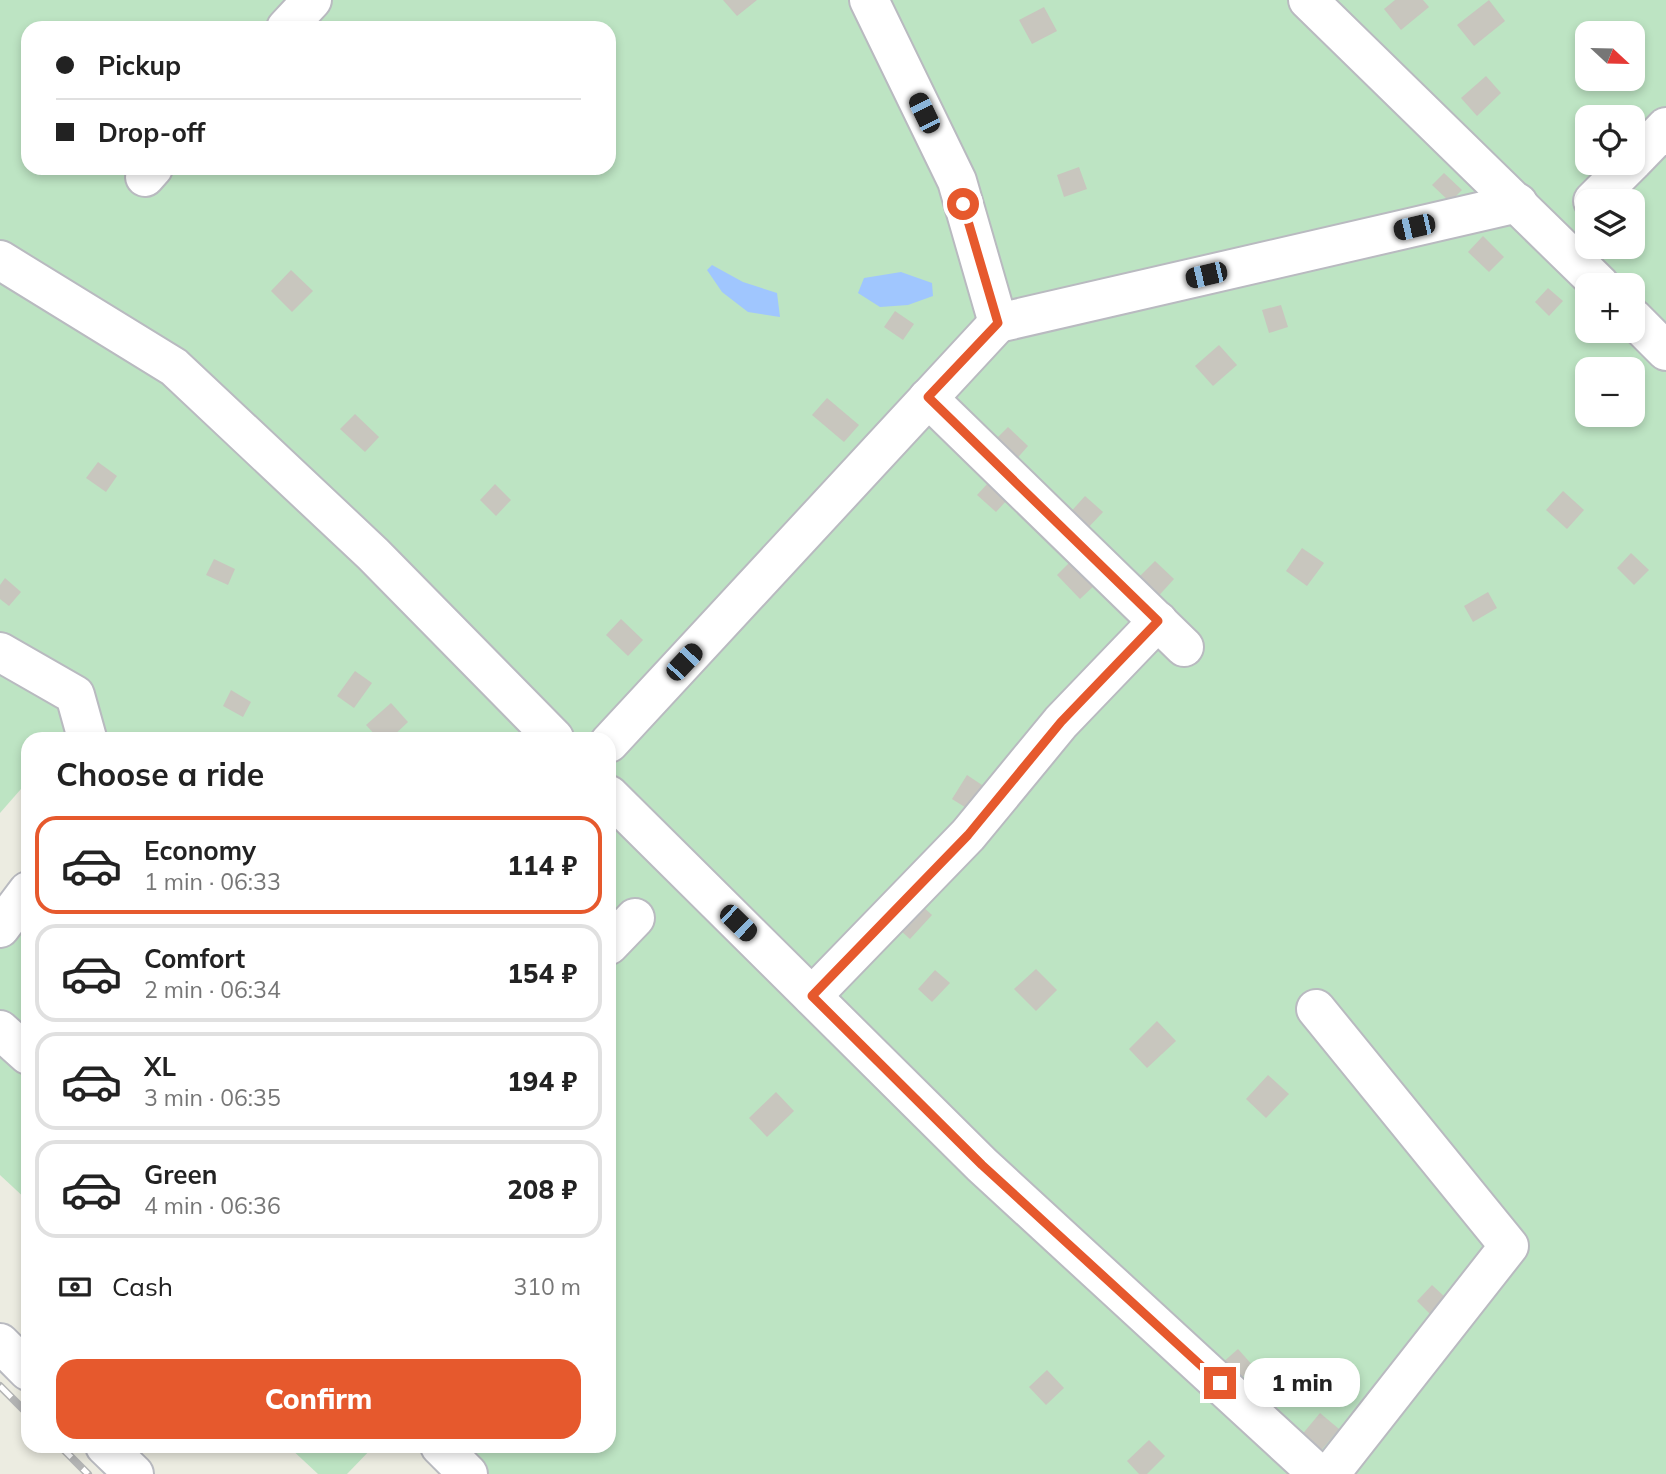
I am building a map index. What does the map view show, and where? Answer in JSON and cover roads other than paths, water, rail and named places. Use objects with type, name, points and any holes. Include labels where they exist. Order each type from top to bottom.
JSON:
[{"type":"street","points":[[292,21],[312,0]]},
{"type":"street","points":[[869,0],[957,181],[998,323]]},
{"type":"street","points":[[1308,0],[1588,273]]},
{"type":"street","points":[[1645,149],[1666,127]]},
{"type":"street","points":[[1605,189],[1619,175]]},
{"type":"street","points":[[616,735],[998,323],[1518,203]]},
{"type":"street","points":[[1555,240],[1575,220]]},
{"type":"street","points":[[0,260],[174,367],[373,554],[548,732]]},
{"type":"street","points":[[1645,330],[1666,351]]},
{"type":"street","points":[[812,996],[968,835],[1061,722],[1171,634],[928,397]]},
{"type":"street","points":[[0,652],[75,695],[85,732]]},
{"type":"street","points":[[616,801],[982,1165],[1318,1474]]},
{"type":"street","points":[[0,928],[21,900]]},
{"type":"street","points":[[616,938],[635,918]]},
{"type":"street","points":[[1316,1009],[1509,1246],[1330,1474]]},
{"type":"street","points":[[0,1030],[21,1049]]},
{"type":"street","points":[[0,1343],[21,1364]]},
{"type":"street","points":[[112,1453],[134,1474]]},
{"type":"street","points":[[447,1453],[468,1474]]},
{"type":"water","points":[[712,265],[743,282],[777,293],[780,317],[748,312],[722,292],[707,270]]},
{"type":"water","points":[[901,272],[932,283],[933,296],[908,305],[880,307],[858,293],[864,278]]},
{"type":"railway","points":[[0,1386],[21,1407]]},
{"type":"railway","points":[[67,1453],[88,1474]]}]
